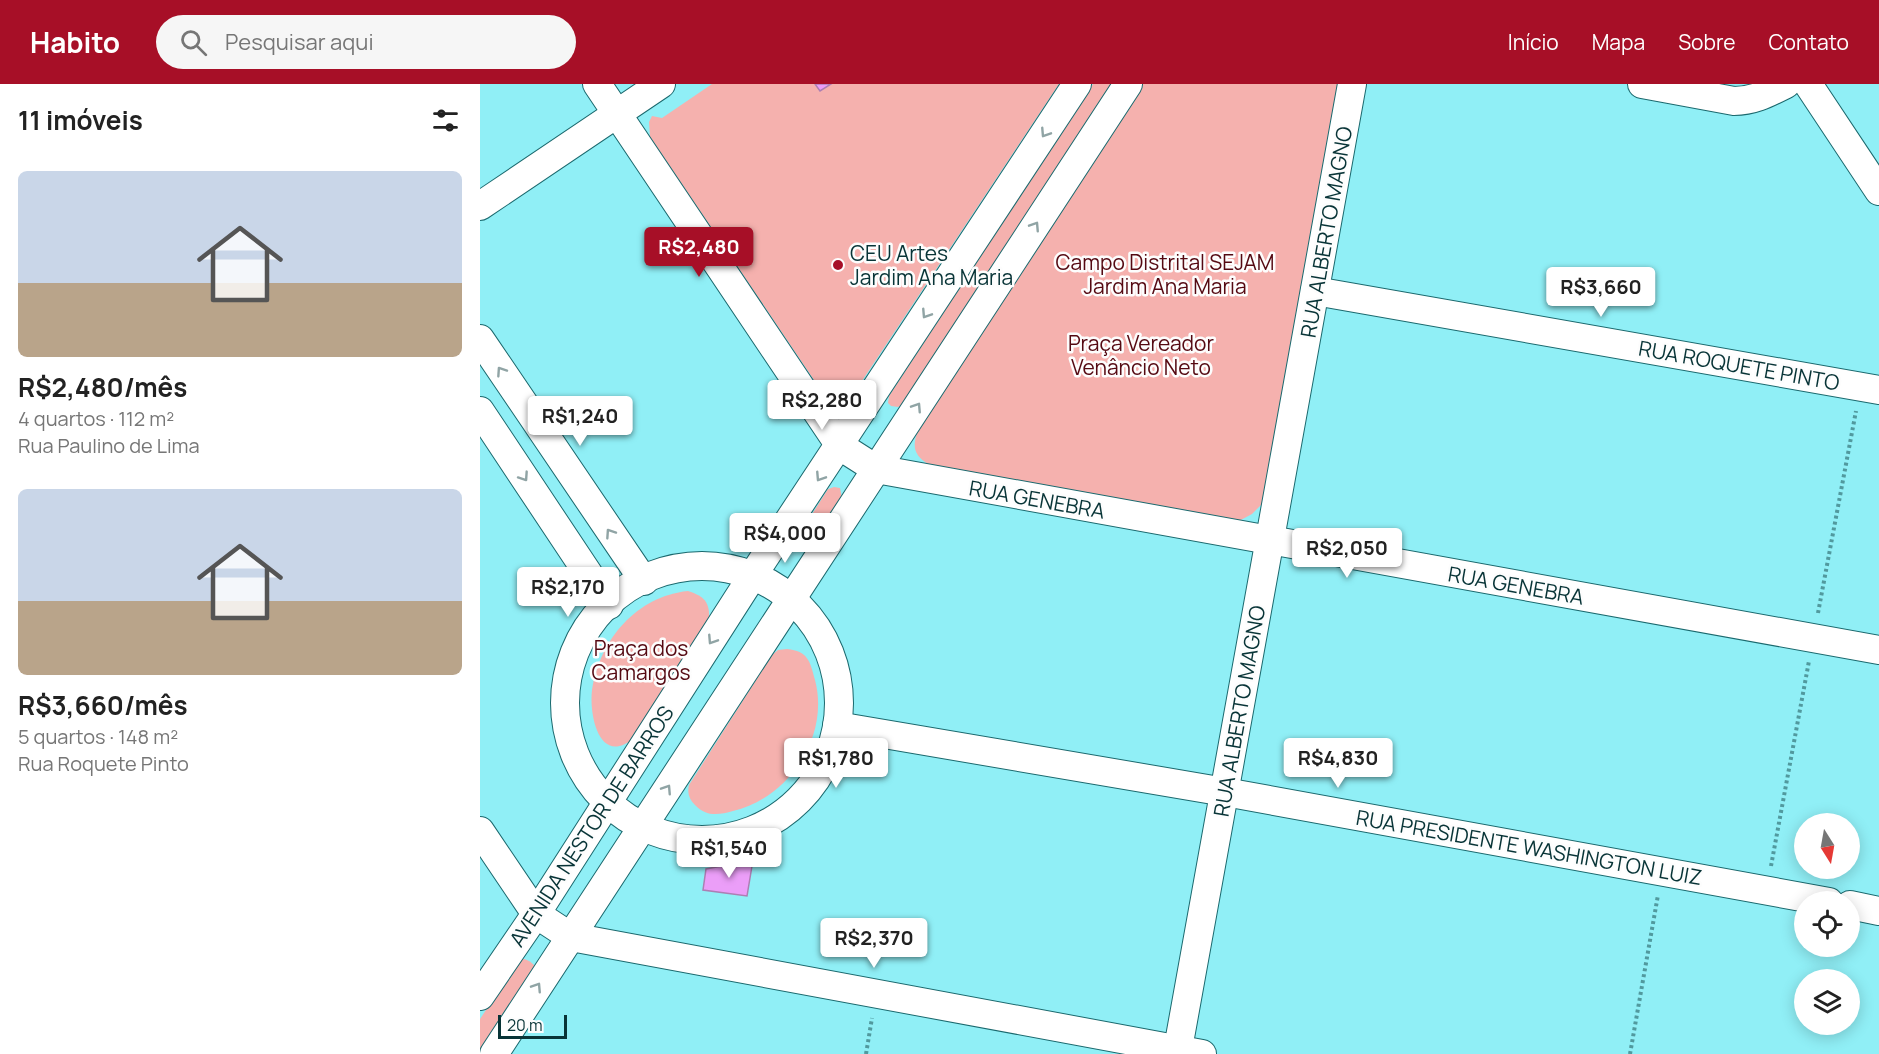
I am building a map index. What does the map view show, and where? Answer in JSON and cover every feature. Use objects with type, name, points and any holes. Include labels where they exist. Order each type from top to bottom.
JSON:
[{"type":"street","points":[[597,84],[840,446]]},
{"type":"street","points":[[480,206],[662,84]]},
{"type":"street","name":"AVENIDA NESTOR DE BARROS","points":[[480,996],[536,914],[753,575],[1077,84]]},
{"type":"street","name":"AVENIDA NESTOR DE BARROS","points":[[494,1054],[1128,84]]},
{"type":"street","name":"RUA ALBERTO MAGNO","points":[[1186,1053],[1225,792],[1352,84]]},
{"type":"street","points":[[1642,84],[1734,101],[1748,101],[1786,84]]},
{"type":"street","points":[[1808,84],[1879,191]]},
{"type":"street","name":"RUA ROQUETE PINTO","points":[[1315,291],[1879,390]]},
{"type":"street","points":[[480,339],[644,581]]},
{"type":"street","points":[[480,411],[609,605]]},
{"type":"street","name":"RUA GENEBRA","points":[[840,446],[876,470],[1879,650]]},
{"type":"street","points":[[709,567],[732,569],[753,575],[794,597],[806,609],[817,624],[832,656],[839,691],[837,726],[831,748],[821,769],[792,805],[774,819],[742,833],[709,840],[686,840],[663,836],[628,822],[605,804],[593,790],[575,758],[566,722],[565,704],[567,685],[577,650],[596,618],[609,605],[626,591],[665,572],[709,567]]},
{"type":"street","name":"RUA PRESIDENTE WASHINGTON LUIZ","points":[[837,726],[1225,792],[1794,895]]},
{"type":"street","points":[[480,831],[536,914],[571,936],[1186,1053]]},
{"type":"street","points":[[1860,907],[1879,911]]},
{"type":"path","points":[[1630,1054],[1663,871]]},
{"type":"path","points":[[866,1054],[876,993]]},
{"type":"green space","name":"CEU Artes Jardim Ana Maria","points":[[712,84],[1059,84],[854,393],[847,399],[839,401],[824,395],[650,137],[649,122],[652,116],[662,118]]},
{"type":"green space","points":[[1093,84],[1111,84],[902,405],[891,406],[888,403],[889,396]]},
{"type":"green space","name":"Praça Vereador Venâncio Neto","points":[[1142,84],[1339,84],[1262,504],[1252,514],[1237,522],[928,464],[917,455],[915,447],[917,433]]},
{"type":"green space","points":[[840,488],[842,498],[808,550],[796,551],[795,541],[828,489]]},
{"type":"green space","name":"Praça dos Camargos","points":[[688,591],[706,602],[709,623],[634,738],[622,745],[612,746],[605,742],[599,734],[592,712],[592,690],[603,654],[612,638],[637,611],[652,602]]},
{"type":"green space","name":"Praça dos Camargos","points":[[787,649],[800,652],[807,658],[815,680],[818,701],[816,722],[801,762],[788,779],[772,793],[753,804],[718,814],[704,812],[690,798],[689,785],[772,655],[778,650]]},
{"type":"green space","points":[[520,959],[529,961],[536,968],[480,1054],[480,1019]]},
{"type":"building","points":[[815,84],[831,84],[820,91]]},
{"type":"building","points":[[753,860],[747,896],[703,890],[706,869]]},
{"type":"place","name":"CEU Artes Jardim Ana Maria","points":[[838,265]]},
{"type":"park label","name":"Campo Distrital SEJAM Jardim Ana Maria","points":[[1165,274]]}]
